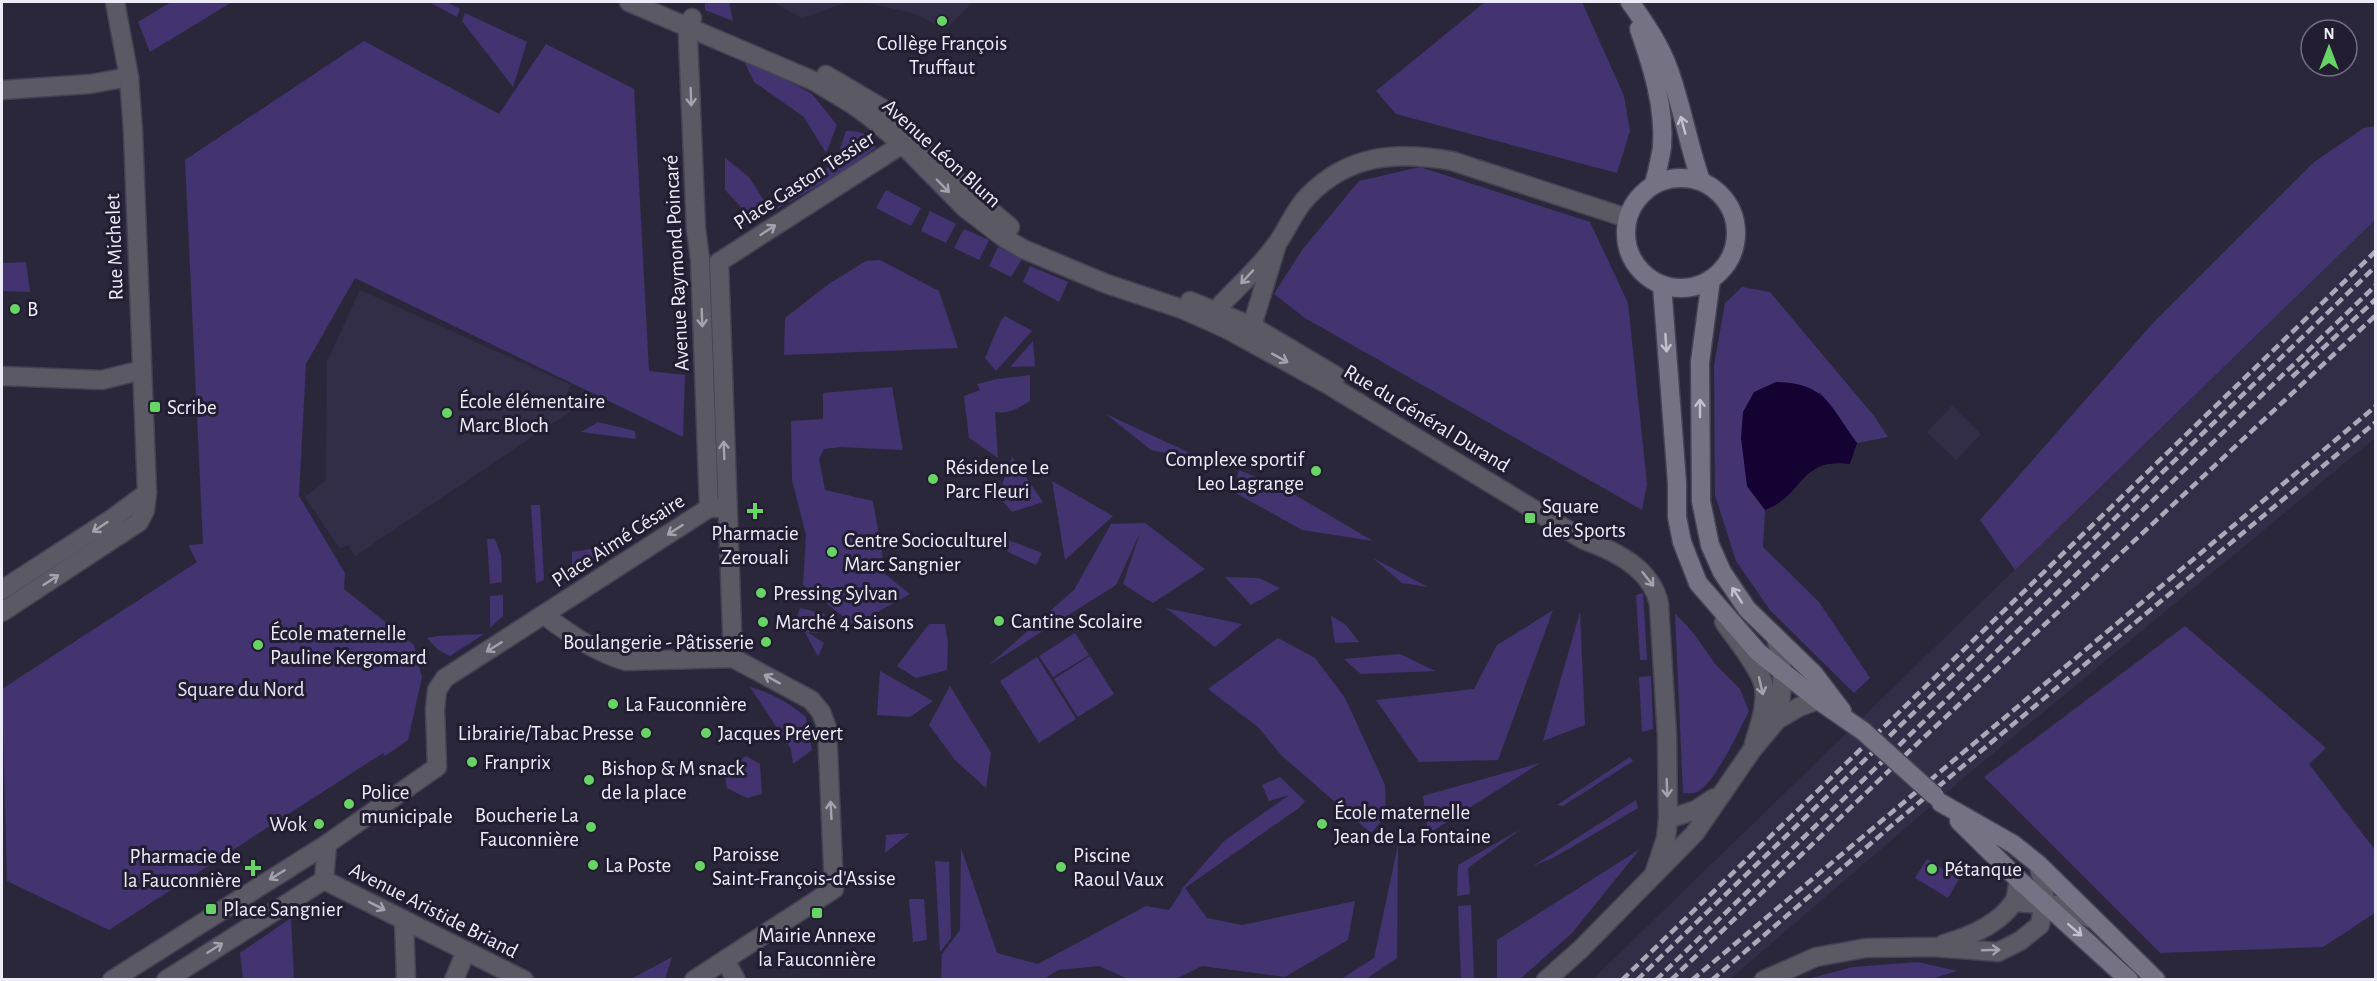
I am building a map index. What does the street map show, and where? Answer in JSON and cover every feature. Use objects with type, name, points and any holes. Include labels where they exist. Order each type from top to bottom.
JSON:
[{"type":"main road","points":[[1630,2],[1652,33],[1669,70],[1701,181]]},
{"type":"main road","points":[[1630,2],[1655,78],[1662,148],[1654,184]]},
{"type":"main road","points":[[1685,177],[1701,181],[1715,189],[1727,201],[1734,216],[1736,232],[1730,259],[1711,279],[1695,286],[1678,288],[1662,285],[1641,271],[1628,250],[1625,234],[1627,218],[1633,204],[1654,184],[1669,178],[1685,177]]},
{"type":"main road","points":[[1711,279],[1700,362],[1701,501],[1710,545],[1722,572],[1747,609],[1814,674],[1856,725],[1938,800],[2019,880],[2129,980]]},
{"type":"main road","points":[[1662,285],[1677,483],[1677,517],[1682,542],[1698,583],[1758,652],[1818,700],[1856,725]]},
{"type":"main road","points":[[1938,800],[2013,844],[2038,864],[2156,980]]},
{"type":"street","name":"Rue Michelet","points":[[2,612],[138,522],[145,510],[147,493],[129,77],[115,2]]},
{"type":"street","name":"Avenue Léon Blum","points":[[629,2],[690,22],[824,73],[885,110],[965,208],[1023,249],[1107,284],[1240,325]]},
{"type":"street","name":"Avenue Léon Blum","points":[[657,2],[690,22]]},
{"type":"street","name":"Avenue Raymond Poincaré","points":[[690,22],[696,230],[718,508]]},
{"type":"street","points":[[2,90],[90,84],[129,77]]},
{"type":"street","name":"Avenue Léon Blum","points":[[908,140],[994,215],[1014,230],[1049,250],[1109,275],[1216,310]]},
{"type":"street","name":"Place Gaston Tessier","points":[[719,262],[908,140]]},
{"type":"street","points":[[1277,244],[1216,310],[1240,325],[1277,244],[1306,197],[1328,179],[1358,162],[1392,155],[1424,156],[1452,161],[1627,218]]},
{"type":"street","points":[[700,259],[719,262]]},
{"type":"street","name":"Avenue Raymond Poincaré","points":[[718,508],[719,262]]},
{"type":"street","name":"Rue du Général Durand","points":[[1240,325],[1591,530],[1600,545],[1647,575],[1656,591],[1666,724],[1668,819],[1666,838],[1655,871]]},
{"type":"street","points":[[2,376],[102,380],[141,370]]},
{"type":"street","points":[[2,590],[114,518],[147,493]]},
{"type":"street","points":[[694,980],[834,889],[827,728],[821,712],[811,700],[733,658],[718,508]]},
{"type":"street","name":"Place Aimé Césaire","points":[[718,508],[544,615],[617,659],[626,661],[733,658]]},
{"type":"street","points":[[1698,583],[1756,670],[1764,687],[1762,718],[1752,750]]},
{"type":"street","points":[[112,980],[327,844],[437,767],[435,709],[437,690],[445,678],[544,615]]},
{"type":"street","points":[[1776,638],[1782,657],[1783,673],[1783,692],[1777,720]]},
{"type":"street","points":[[1546,980],[1581,949],[1690,837],[1752,750],[1777,720],[1799,707],[1818,700]]},
{"type":"street","points":[[1668,819],[1696,810],[1727,788]]},
{"type":"street","points":[[1668,819],[1690,837]]},
{"type":"street","points":[[166,980],[324,880],[327,844]]},
{"type":"street","points":[[1764,980],[1816,957],[1866,948],[1933,947],[1998,952],[2020,941],[2040,925],[2044,886],[2038,864]]},
{"type":"street","name":"Avenue Aristide Briand","points":[[324,880],[524,980]]},
{"type":"street","points":[[1933,947],[1962,939],[1989,926],[2014,902],[2019,880]]},
{"type":"street","points":[[2014,902],[2068,906],[2103,926]]},
{"type":"street","points":[[404,920],[406,980]]},
{"type":"street","points":[[454,980],[466,951]]},
{"type":"street","points":[[725,960],[736,980]]},
{"type":"shaded area","name":"Collège François Truffaut","points":[[772,2],[848,2],[802,18]]},
{"type":"shaded area","name":"Collège François Truffaut","points":[[863,2],[973,2],[946,29],[913,13]]},
{"type":"shaded area","points":[[2375,220],[2375,438],[1966,776],[1730,979],[1592,980]]},
{"type":"shaded area","name":"École élémentaire Marc Bloch","points":[[360,290],[571,385],[567,393],[584,402],[355,556],[348,545],[340,549],[305,497],[326,480],[327,362]]},
{"type":"shaded area","points":[[1776,382],[1793,383],[1816,392],[1833,408],[1857,443],[1850,464],[1820,467],[1803,479],[1788,496],[1765,510],[1747,486],[1741,438],[1743,412],[1754,392]]},
{"type":"shaded area","points":[[1952,406],[1981,434],[1956,460],[1927,432]]},
{"type":"green space","points":[[171,2],[232,2],[150,52],[138,22]]},
{"type":"green space","points":[[429,2],[447,2],[460,9],[457,17]]},
{"type":"green space","points":[[705,2],[729,2],[733,21],[705,10]]},
{"type":"green space","points":[[1485,2],[1582,2],[1624,96],[1630,131],[1617,173],[1396,114],[1376,91]]},
{"type":"green space","points":[[465,13],[527,42],[513,87],[462,21]]},
{"type":"green space","name":"Square du Nord","points":[[364,41],[499,114],[546,44],[634,89],[649,371],[685,375],[683,437],[355,278],[306,364],[299,496],[345,573],[344,589],[414,645],[422,677],[408,740],[385,756],[383,753],[109,930],[7,881],[2,689],[197,562],[189,547],[203,544],[185,160]]},
{"type":"green space","points":[[744,61],[761,66],[812,94],[837,125],[826,153],[804,117],[754,82]]},
{"type":"green space","points":[[2375,126],[2375,220],[2015,570],[1980,520],[2152,324],[2314,162],[2364,128]]},
{"type":"green space","points":[[846,131],[867,135],[874,140],[876,147],[853,166],[770,213],[836,161]]},
{"type":"green space","points":[[725,158],[749,177],[765,202],[762,218],[742,208],[725,190]]},
{"type":"green space","points":[[1420,167],[1590,222],[1628,303],[1647,484],[1642,510],[1305,318],[1274,294],[1302,250],[1359,181]]},
{"type":"green space","points":[[886,190],[921,208],[911,226],[876,208]]},
{"type":"green space","points":[[930,211],[956,224],[946,243],[921,231]]},
{"type":"green space","points":[[964,229],[989,240],[979,260],[954,248]]},
{"type":"green space","points":[[998,247],[1022,259],[1011,277],[989,266]]},
{"type":"green space","points":[[880,260],[939,291],[958,348],[784,355],[785,318],[830,283],[866,261]]},
{"type":"green space","points":[[26,262],[30,292],[2,291],[2,263]]},
{"type":"green space","points":[[1030,266],[1068,282],[1059,302],[1023,282]]},
{"type":"green space","points":[[1742,287],[1770,292],[1874,416],[1888,437],[1857,443],[1820,392],[1747,486],[1765,510],[1763,547],[1819,602],[1870,678],[1854,693],[1770,610],[1736,561],[1715,495],[1714,365],[1725,303]]},
{"type":"green space","points":[[1005,316],[1032,331],[996,371],[985,358],[1001,320]]},
{"type":"green space","points":[[1033,341],[1035,366],[1010,367]]},
{"type":"green space","points":[[1030,375],[1030,401],[1013,410],[995,412],[998,458],[969,438],[964,396],[980,390],[977,384]]},
{"type":"green space","points":[[892,387],[903,450],[840,447],[824,449],[819,459],[825,490],[873,501],[886,575],[910,594],[854,625],[803,585],[806,535],[792,480],[791,421],[823,419],[823,393]]},
{"type":"green space","points":[[1106,414],[1207,461],[1151,450]]},
{"type":"green space","points":[[598,422],[635,431],[636,439],[581,432]]},
{"type":"green space","points":[[1012,457],[1043,502],[1012,512],[998,496]]},
{"type":"green space","points":[[1239,470],[1285,489],[1373,541],[1302,530],[1234,492]]},
{"type":"green space","points":[[1052,481],[1113,516],[1065,560]]},
{"type":"green space","points":[[531,505],[540,505],[544,580],[536,583]]},
{"type":"green space","points":[[1145,523],[1205,569],[1153,603],[1123,584],[1140,533],[1116,585],[989,665],[1074,590],[1111,524]]},
{"type":"green space","points":[[1000,537],[1042,553],[1036,565],[1010,553],[997,543]]},
{"type":"green space","points":[[487,539],[495,539],[501,555],[502,582],[490,584]]},
{"type":"green space","points":[[622,544],[579,571],[572,565],[572,552]]},
{"type":"green space","points":[[1373,558],[1428,587],[1402,583]]},
{"type":"green space","points":[[1225,577],[1259,578],[1280,588],[1251,605]]},
{"type":"green space","points":[[1643,593],[1647,660],[1640,660],[1636,595]]},
{"type":"green space","points":[[503,595],[503,616],[490,628],[490,596]]},
{"type":"green space","points":[[800,608],[825,614],[818,633],[807,632],[824,643],[818,657],[805,632],[793,629]]},
{"type":"green space","points":[[1166,608],[1242,624],[1215,647]]},
{"type":"green space","points":[[1553,610],[1498,760],[1419,762],[1376,700],[1474,689],[1497,645]]},
{"type":"green space","points":[[1580,612],[1585,725],[1543,741]]},
{"type":"green space","points":[[1675,613],[1695,635],[1715,664],[1740,689],[1749,711],[1726,756],[1711,779],[1704,787],[1692,793],[1683,793]]},
{"type":"green space","points":[[1331,616],[1346,625],[1359,642],[1335,643]]},
{"type":"green space","points":[[929,624],[945,624],[948,643],[947,670],[916,678],[897,666]]},
{"type":"green space","points":[[2185,626],[2326,748],[2309,764],[2375,850],[2375,913],[2323,947],[2160,953],[1984,777]]},
{"type":"green space","points":[[1075,633],[1089,655],[1053,677],[1039,656]]},
{"type":"green space","points":[[484,634],[450,656],[438,650],[427,638],[438,636]]},
{"type":"green space","points":[[1278,638],[1315,658],[1345,698],[1385,785],[1386,816],[1371,833],[1282,756],[1258,727],[1208,689]]},
{"type":"green space","points":[[1400,654],[1435,671],[1361,674],[1344,659]]},
{"type":"green space","points":[[1090,656],[1114,694],[1078,717],[1054,679]]},
{"type":"green space","points":[[1037,657],[1076,719],[1039,743],[1000,681]]},
{"type":"green space","points":[[880,671],[933,701],[910,717],[877,715]]},
{"type":"green space","points":[[1651,676],[1653,729],[1642,732],[1639,677]]},
{"type":"green space","points":[[950,686],[991,753],[986,788],[955,760],[929,725]]},
{"type":"green space","points":[[750,687],[780,699],[806,717],[812,750],[793,764],[791,749]]},
{"type":"green space","points":[[746,756],[760,764],[762,794],[747,798],[727,788],[724,772]]},
{"type":"green space","points":[[1630,757],[1633,761],[1563,806],[1557,805]]},
{"type":"green space","points":[[1540,763],[1428,834],[1423,796]]},
{"type":"green space","points":[[1280,777],[1305,801],[1300,807],[1185,888],[1207,918],[1242,925],[1355,901],[1348,940],[1285,977],[1202,966],[1176,979],[1128,979],[1099,966],[1058,970],[1044,979],[941,979],[942,954],[960,930],[961,848],[997,953],[1038,964],[1146,906],[1169,910],[1183,889],[1179,892],[1224,841],[1289,795],[1269,801],[1262,785]]},
{"type":"green space","points":[[1636,800],[1638,808],[1553,858],[1533,866]]},
{"type":"green space","points":[[1521,829],[1468,868],[1470,894],[1457,896],[1458,865]]},
{"type":"green space","points":[[910,833],[885,853],[886,835]]},
{"type":"green space","points":[[1398,845],[1397,958],[1366,979],[1341,979],[1374,958]]},
{"type":"green space","points":[[1640,849],[1572,933],[1520,979],[1497,979],[1497,940]]},
{"type":"green space","name":"Pétanque","points":[[1927,859],[1959,879],[1948,898],[1915,878]]},
{"type":"green space","points":[[935,861],[949,862],[951,938],[940,952]]},
{"type":"green space","points":[[909,899],[924,899],[927,940],[913,942]]},
{"type":"green space","points":[[1471,905],[1474,979],[1461,979],[1458,906]]},
{"type":"green space","points":[[291,918],[294,979],[243,979],[240,953]]},
{"type":"green space","points":[[672,957],[665,979],[631,979]]},
{"type":"green space","points":[[1918,962],[1957,971],[1931,979],[1808,979],[1853,967]]},
{"type":"railway","points":[[1622,980],[2376,251]]},
{"type":"railway","points":[[1637,980],[2376,266]]},
{"type":"railway","points":[[1656,980],[2376,285]]},
{"type":"railway","points":[[2292,377],[2376,299]]},
{"type":"railway","points":[[1671,980],[1920,741],[2376,315]]},
{"type":"railway","points":[[1692,980],[2376,406]]},
{"type":"railway","points":[[1712,980],[1897,821],[2376,422]]},
{"type":"place","name":"Collège François Truffaut","points":[[942,21]]},
{"type":"place","name":"B","points":[[15,309]]},
{"type":"place","name":"Scribe","points":[[155,407]]},
{"type":"place","name":"École élémentaire Marc Bloch","points":[[447,413]]},
{"type":"place","name":"Complexe sportif Leo Lagrange","points":[[1316,471]]},
{"type":"place","name":"Résidence Le Parc Fleuri","points":[[933,479]]},
{"type":"place","name":"Pharmacie Zerouali","points":[[755,511]]},
{"type":"place","name":"Square des Sports","points":[[1530,518]]},
{"type":"place","name":"Centre Socioculturel Marc Sangnier","points":[[832,552]]},
{"type":"place","name":"Pressing Sylvan","points":[[761,593]]},
{"type":"place","name":"Cantine Scolaire","points":[[999,621]]},
{"type":"place","name":"Marché 4 Saisons","points":[[763,622]]},
{"type":"place","name":"Boulangerie - Pâtisserie","points":[[766,642]]},
{"type":"place","name":"École maternelle Pauline Kergomard","points":[[258,645]]},
{"type":"place","name":"La Fauconnière","points":[[613,704]]},
{"type":"place","name":"Librairie/Tabac Presse","points":[[646,733]]},
{"type":"place","name":"Jacques Prévert","points":[[706,733]]},
{"type":"place","name":"Franprix","points":[[472,762]]},
{"type":"place","name":"Bishop & M snack de la place","points":[[589,780]]},
{"type":"place","name":"Police municipale","points":[[349,804]]},
{"type":"place","name":"Wok","points":[[319,824]]},
{"type":"place","name":"École maternelle Jean de La Fontaine","points":[[1322,824]]},
{"type":"place","name":"Boucherie La Fauconnière","points":[[591,827]]},
{"type":"place","name":"La Poste","points":[[593,865]]},
{"type":"place","name":"Paroisse Saint-François-d'Assise","points":[[700,866]]},
{"type":"place","name":"Piscine Raoul Vaux","points":[[1061,867]]},
{"type":"place","name":"Pharmacie de la Fauconnière","points":[[253,868]]},
{"type":"place","name":"Pétanque","points":[[1932,869]]},
{"type":"place","name":"Place Sangnier","points":[[211,909]]},
{"type":"place","name":"Mairie Annexe la Fauconnière","points":[[817,913]]}]
